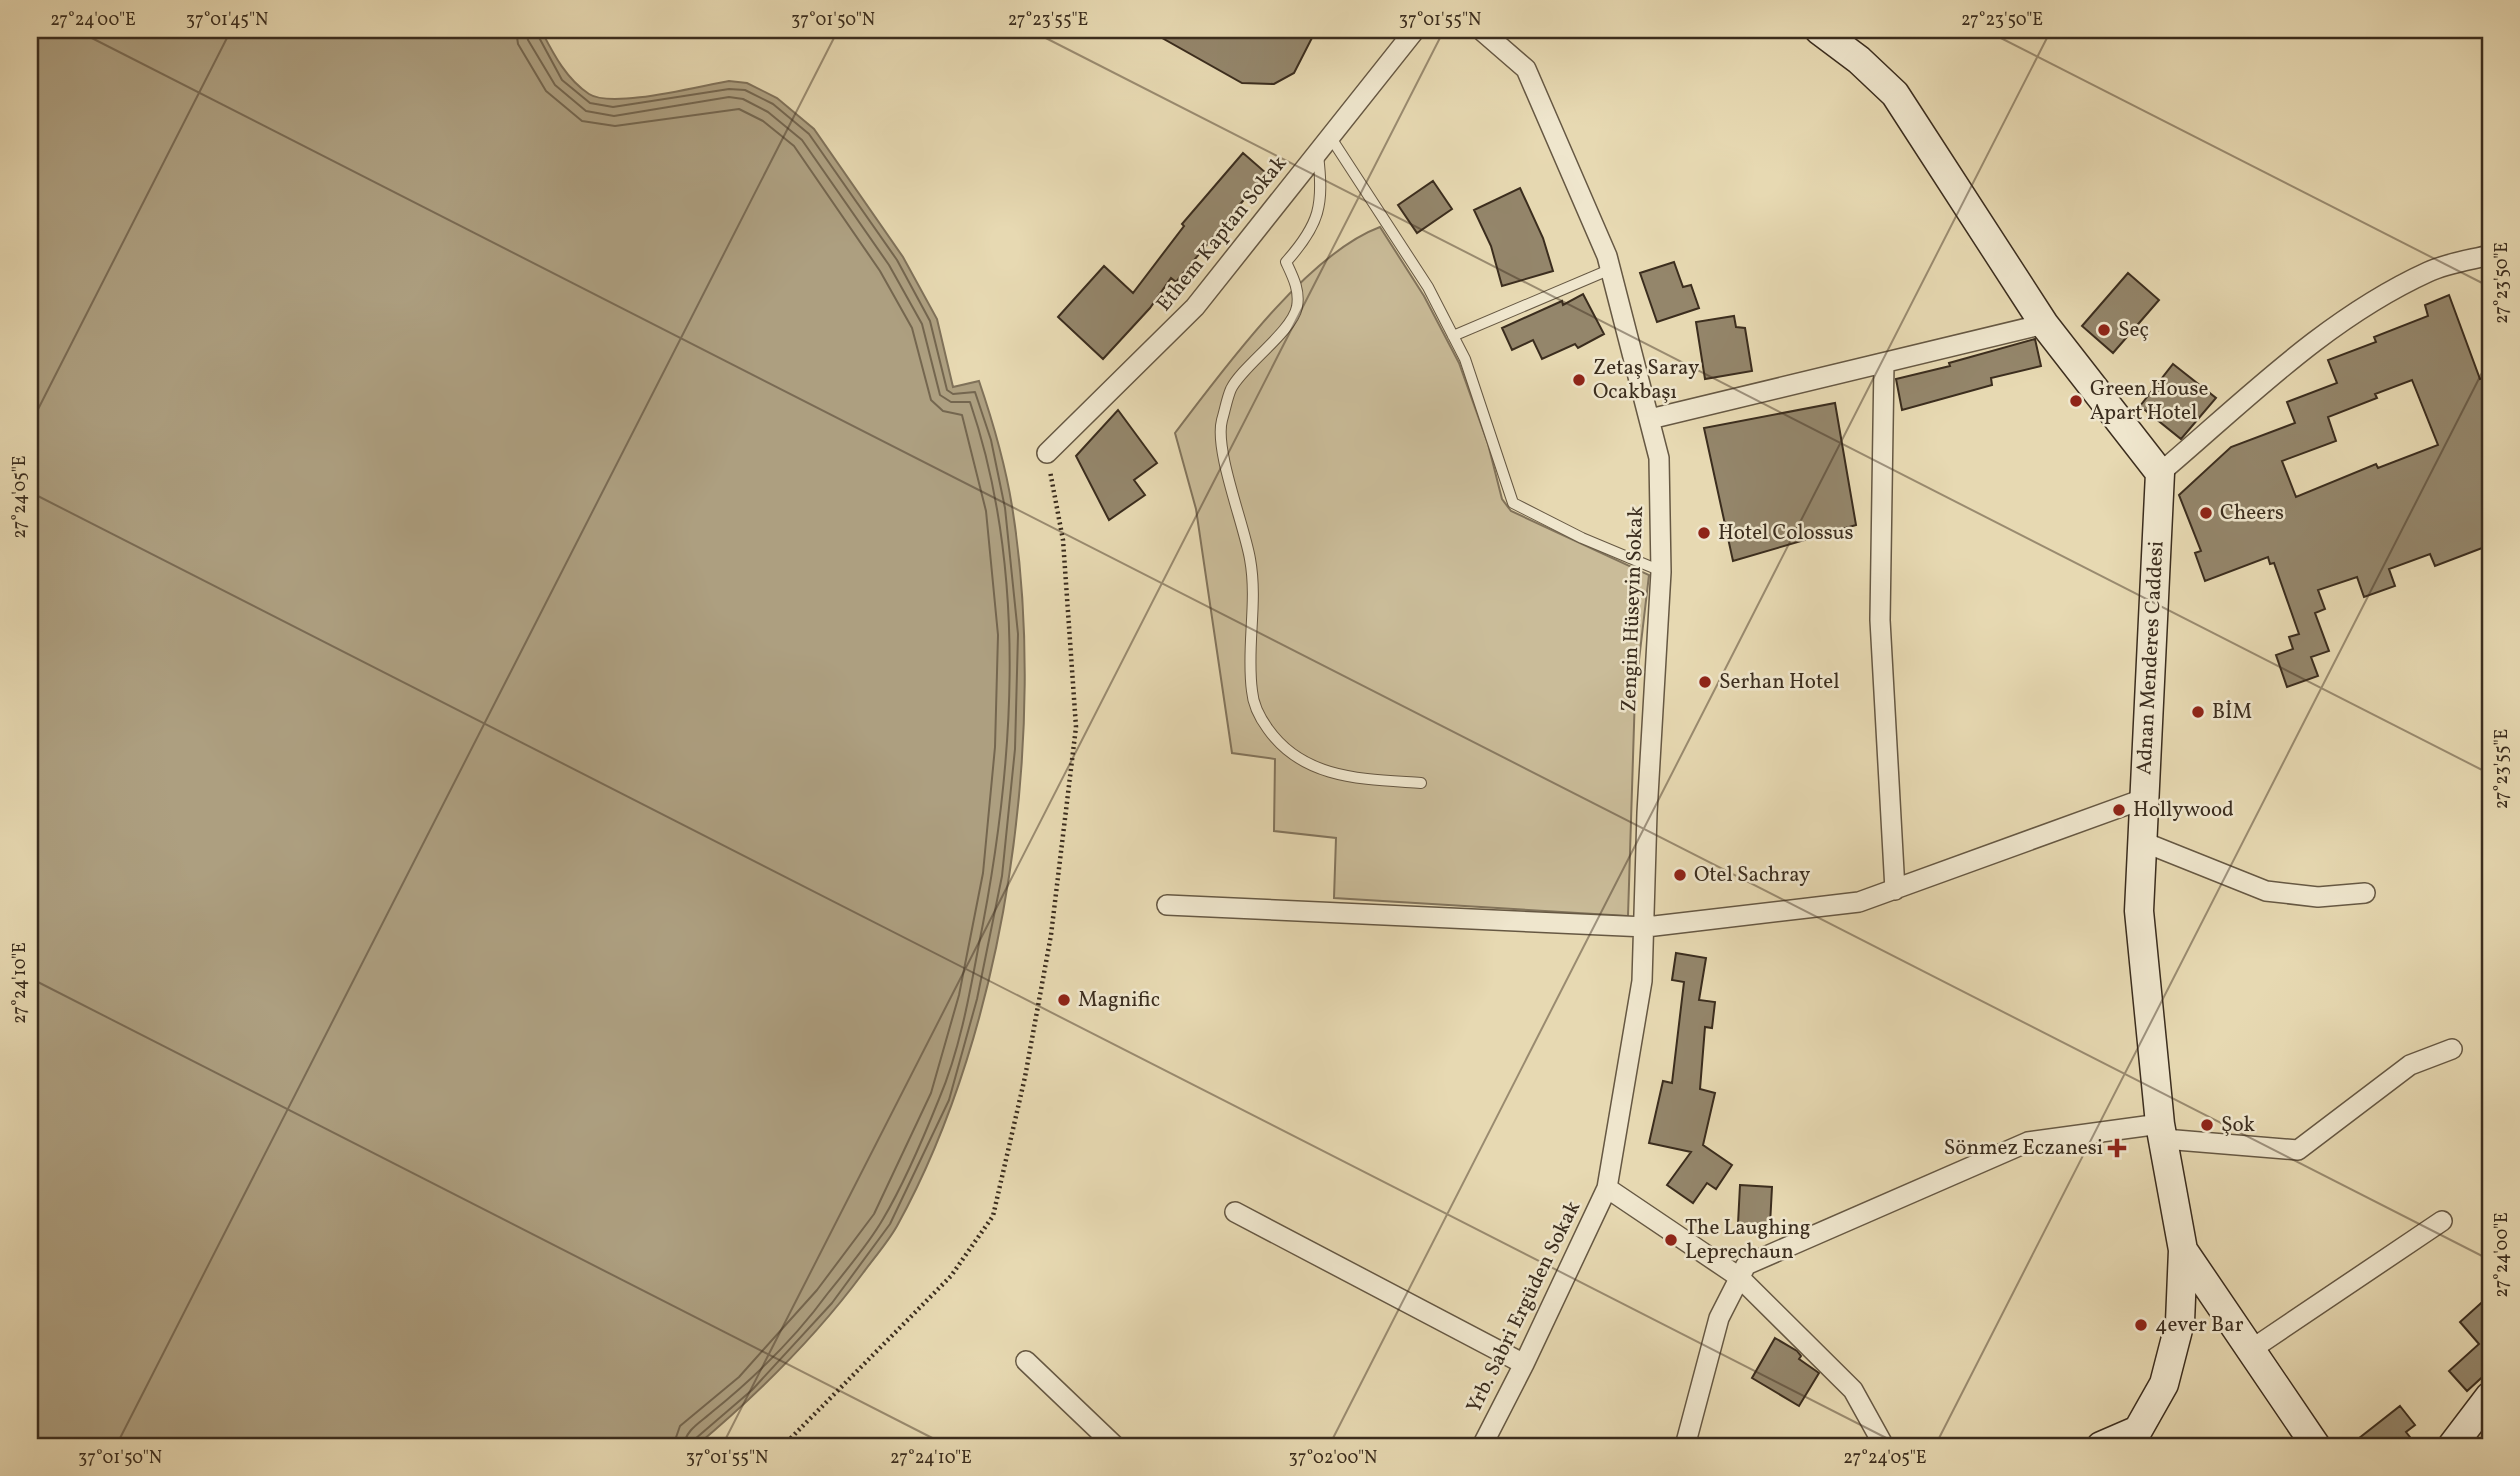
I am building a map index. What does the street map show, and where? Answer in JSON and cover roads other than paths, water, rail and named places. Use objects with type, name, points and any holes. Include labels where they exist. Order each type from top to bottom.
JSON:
[{"type":"street","name":"Ethem Kaptan Sokak","points":[[1047,453],[1195,307],[1415,30]]},
{"type":"street","name":"Zengin Hüseyin Sokak","points":[[1481,30],[1526,69],[1611,270],[1658,458],[1661,572],[1647,813],[1646,927],[1642,981],[1607,1188]]},
{"type":"street","points":[[1819,30],[1860,60],[1895,94],[2044,324],[2160,473],[2317,338],[2367,303],[2431,271],[2490,255]]},
{"type":"street","points":[[1650,419],[2044,324]]},
{"type":"street","points":[[1884,363],[1880,620],[1895,890]]},
{"type":"street","name":"Adnan Menderes Caddesi","points":[[2160,473],[2139,911],[2162,1132],[2183,1250],[2316,1446]]},
{"type":"street","points":[[1167,905],[1646,927],[1859,902],[2143,799]]},
{"type":"street","points":[[2141,841],[2266,891],[2318,897],[2365,893]]},
{"type":"street","points":[[1685,1446],[1719,1318],[1746,1265],[2028,1142],[2162,1132],[2298,1150],[2410,1065],[2452,1049]]},
{"type":"street","points":[[1607,1188],[1739,1277],[1853,1390],[1884,1446]]},
{"type":"street","name":"Yrb. Sabri Ergüden Sokak","points":[[1482,1446],[1607,1188]]},
{"type":"street","points":[[1235,1212],[1524,1364]]},
{"type":"street","points":[[2249,1351],[2442,1221]]},
{"type":"street","points":[[2101,1446],[2138,1430],[2164,1384],[2180,1322],[2183,1250]]},
{"type":"street","points":[[1026,1361],[1115,1446]]},
{"type":"street","points":[[2452,1446],[2490,1396]]},
{"type":"lane","points":[[1325,146],[1428,287],[1465,359],[1513,503],[1582,538],[1661,572]]},
{"type":"lane","points":[[1325,146],[1322,193],[1316,221],[1305,240],[1286,262],[1297,288],[1297,310],[1231,388],[1221,424],[1226,468],[1244,525],[1252,569],[1252,692],[1260,718],[1281,748],[1311,766],[1347,777],[1421,783]]},
{"type":"lane","points":[[1453,336],[1611,270]]},
{"type":"water","points":[[30,30],[541,30],[573,81],[589,94],[600,98],[635,98],[729,81],[747,83],[777,98],[814,129],[903,257],[937,319],[953,387],[979,381],[998,443],[1012,506],[1022,593],[1025,685],[1020,779],[1009,875],[991,970],[966,1061],[935,1147],[897,1226],[845,1297],[805,1343],[742,1406],[696,1446],[30,1446]]},
{"type":"place","name":"Seç","points":[[2104,330]]},
{"type":"place","name":"Zetaş Saray Ocakbaşı","points":[[1579,380]]},
{"type":"place","name":"Green House Apart Hotel","points":[[2076,401]]},
{"type":"place","name":"Cheers","points":[[2206,513]]},
{"type":"place","name":"Hotel Colossus","points":[[1704,533]]},
{"type":"place","name":"Serhan Hotel","points":[[1705,682]]},
{"type":"place","name":"BİM","points":[[2198,712]]},
{"type":"place","name":"Hollywood","points":[[2119,810]]},
{"type":"place","name":"Otel Sachray","points":[[1680,875]]},
{"type":"place","name":"Magnific","points":[[1064,1000]]},
{"type":"place","name":"Şok","points":[[2207,1125]]},
{"type":"place","name":"Sönmez Eczanesi","points":[[2117,1148]]},
{"type":"place","name":"The Laughing Leprechaun","points":[[1671,1240]]},
{"type":"place","name":"4ever Bar","points":[[2141,1325]]}]
